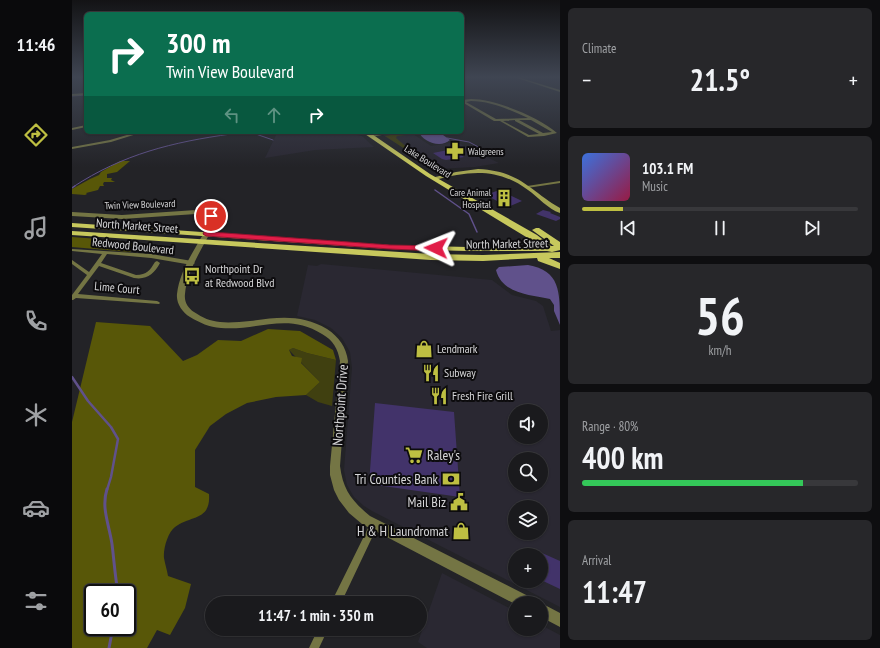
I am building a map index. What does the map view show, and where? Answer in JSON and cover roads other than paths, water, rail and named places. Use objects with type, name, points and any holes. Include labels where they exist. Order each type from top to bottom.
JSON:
[{"type":"main road","name":"Lake Boulevard","points":[[372,135],[437,178],[559,253]]},
{"type":"main road","points":[[437,178],[465,171],[491,172],[510,177],[527,187],[560,211]]},
{"type":"main road","name":"Lake Boulevard","points":[[437,178],[526,224],[559,253]]},
{"type":"main road","name":"North Market Street","points":[[72,225],[393,255],[483,258],[559,253]]},
{"type":"main road","points":[[510,249],[528,246],[532,240],[525,231]]},
{"type":"main road","name":"North Market Street","points":[[72,233],[390,247],[510,249],[550,248]]},
{"type":"main road","points":[[483,258],[543,259],[560,266]]},
{"type":"street","points":[[472,106],[495,120],[530,119]]},
{"type":"street","points":[[497,106],[520,114],[555,133],[544,136],[527,135],[501,120]]},
{"type":"street","points":[[516,120],[544,136]]},
{"type":"street","points":[[72,129],[84,126]]},
{"type":"street","points":[[72,148],[134,134]]},
{"type":"street","points":[[527,187],[560,182]]},
{"type":"street","name":"Twin View Boulevard","points":[[72,214],[122,217],[201,212],[209,215],[213,220],[205,238]]},
{"type":"street","name":"Northpoint Drive","points":[[205,238],[183,284],[181,299],[186,309],[199,319],[210,324],[225,325],[277,320],[296,320],[323,330],[339,345],[343,353],[344,366],[335,466],[336,481],[340,493],[350,507],[374,525],[513,596]]},
{"type":"street","name":"Redwood Boulevard","points":[[72,250],[151,256],[192,263]]},
{"type":"street","points":[[73,297],[106,252]]},
{"type":"street","points":[[72,262],[90,274]]},
{"type":"street","points":[[98,264],[136,277],[142,277],[151,273],[157,263]]},
{"type":"street","name":"Lime Court","points":[[73,297],[157,303]]},
{"type":"street","points":[[339,596],[374,525]]},
{"type":"street","points":[[548,614],[560,620]]},
{"type":"street","points":[[314,648],[320,636]]},
{"type":"waterway","points":[[73,187],[111,166],[149,151],[189,141],[231,134]]},
{"type":"waterway","points":[[256,134],[273,140]]},
{"type":"waterway","points":[[447,138],[469,142],[488,152]]},
{"type":"waterway","points":[[435,190],[469,214],[477,232]]},
{"type":"waterway","points":[[72,377],[88,401],[111,427],[118,439],[107,490]]},
{"type":"waterway","points":[[107,489],[105,496],[105,509],[112,544],[117,584]]},
{"type":"waterway","points":[[109,648],[111,636]]},
{"type":"place","name":"Walgreens","points":[[455,151]]},
{"type":"place","name":"Care Animal Hospital","points":[[504,198]]},
{"type":"place","name":"Northpoint Dr at Redwood Blvd","points":[[192,276]]},
{"type":"place","name":"Lendmark","points":[[424,349]]},
{"type":"place","name":"Subway","points":[[431,373]]},
{"type":"place","name":"Fresh Fire Grill","points":[[439,396]]},
{"type":"place","name":"Raley's","points":[[414,455]]},
{"type":"place","name":"Tri Counties Bank","points":[[451,479]]},
{"type":"place","name":"Mail Biz","points":[[459,502]]},
{"type":"place","name":"H & H Laundromat","points":[[461,531]]}]
